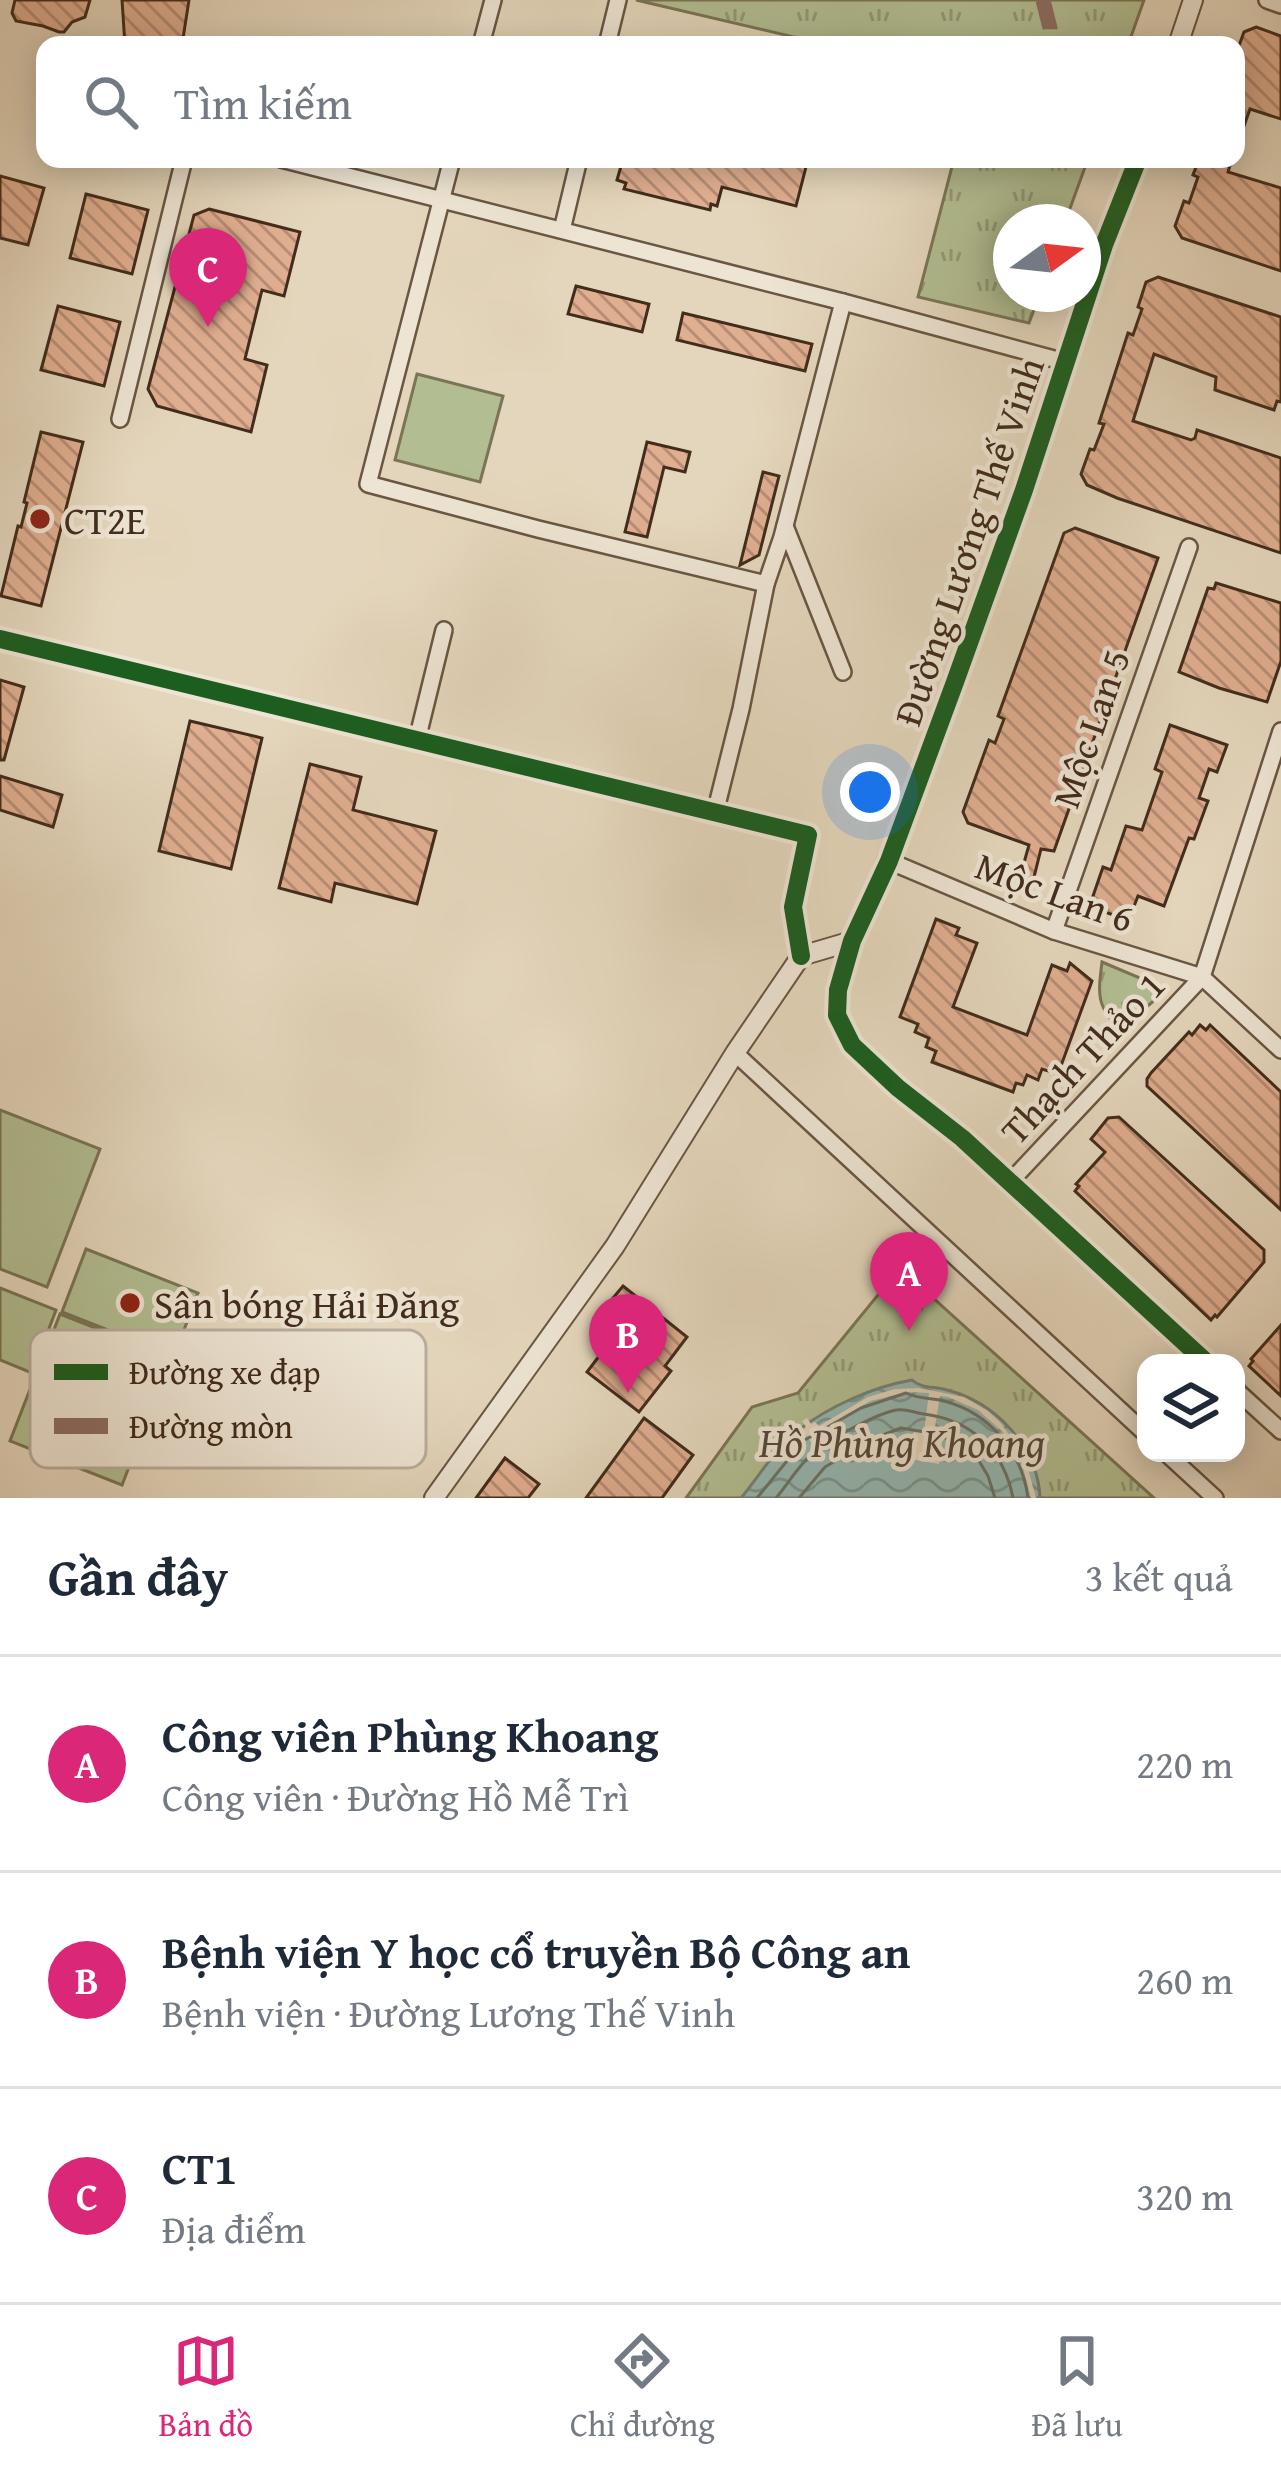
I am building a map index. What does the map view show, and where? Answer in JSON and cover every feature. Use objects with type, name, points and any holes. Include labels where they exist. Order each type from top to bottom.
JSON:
[{"type":"street","points":[[484,36],[493,0]]},
{"type":"street","points":[[609,36],[618,0]]},
{"type":"street","points":[[1181,36],[1193,0]]},
{"type":"street","points":[[1267,0],[1281,5]]},
{"type":"street","points":[[121,418],[182,168]]},
{"type":"street","points":[[316,168],[1065,362]]},
{"type":"street","points":[[450,168],[368,484],[766,584]]},
{"type":"street","points":[[562,230],[577,168]]},
{"type":"street","name":"Đường Lương Thế Vinh","points":[[852,941],[889,861],[1017,511],[1103,245],[1135,168]]},
{"type":"street","points":[[715,812],[766,584],[843,302]]},
{"type":"street","points":[[785,526],[843,672]]},
{"type":"street","name":"Mộc Lan 5","points":[[1054,931],[1189,547]]},
{"type":"street","points":[[417,740],[445,630]]},
{"type":"street","points":[[0,639],[808,836],[793,907],[800,956]]},
{"type":"street","points":[[1281,731],[1202,977],[1281,1050]]},
{"type":"street","name":"Mộc Lan 6","points":[[889,861],[1054,931],[1202,977]]},
{"type":"street","points":[[434,1498],[615,1246],[800,956],[852,941]]},
{"type":"street","points":[[852,941],[838,990],[837,1015],[852,1046],[962,1138],[1197,1354]]},
{"type":"street","name":"Thạch Thảo 1","points":[[1010,1182],[1202,977]]},
{"type":"street","points":[[735,1053],[1137,1426]]},
{"type":"street","points":[[1245,1398],[1281,1431]]},
{"type":"street","points":[[1176,1462],[1215,1498]]},
{"type":"green space","points":[[636,0],[1144,0],[1131,36],[790,36]]},
{"type":"green space","points":[[952,168],[1085,168],[1072,204],[993,204],[993,312],[1033,312],[1029,323],[918,297]]},
{"type":"green space","points":[[417,374],[503,396],[480,482],[395,460]]},
{"type":"green space","points":[[1102,962],[1152,983],[1157,998],[1120,1030],[1100,999]]},
{"type":"green space","points":[[0,1110],[100,1149],[47,1287],[0,1269]]},
{"type":"green space","name":"Sân bóng Hải Đăng","points":[[86,1249],[198,1293],[184,1330],[108,1330],[62,1312]]},
{"type":"green space","points":[[900,1268],[1154,1498],[686,1498],[752,1407],[798,1393]]},
{"type":"green space","name":"Sân bóng Hải Đăng","points":[[0,1288],[56,1310],[48,1330],[30,1330],[30,1372],[0,1360]]},
{"type":"green space","points":[[60,1314],[101,1330],[54,1330]]},
{"type":"green space","points":[[30,1389],[30,1449],[10,1441]]},
{"type":"green space","points":[[79,1468],[129,1468],[122,1485]]},
{"type":"water","name":"Hồ Phùng Khoang","points":[[912,1380],[965,1396],[997,1416],[1031,1461],[1040,1498],[741,1498],[782,1445],[810,1422],[867,1393]]},
{"type":"pier","points":[[919,1388],[964,1397],[1001,1423],[1025,1458],[1036,1498],[1031,1498],[1021,1460],[1004,1433],[978,1410],[948,1397],[940,1396],[934,1433],[943,1436],[939,1464],[910,1459],[914,1431],[924,1432],[929,1393],[908,1392],[870,1401],[821,1430],[823,1434],[811,1442],[803,1430],[802,1421],[807,1418],[819,1426],[868,1397]]},
{"type":"building","points":[[15,0],[90,0],[85,17],[59,32],[16,21],[12,13]]},
{"type":"building","points":[[122,0],[189,0],[183,36],[124,36]]},
{"type":"building","points":[[1256,27],[1281,36],[1281,119],[1250,109],[1245,123],[1244,32]]},
{"type":"building","points":[[620,168],[806,168],[796,206],[722,187],[717,206],[711,204],[710,210],[624,189],[626,183],[617,180]]},
{"type":"building","points":[[1196,168],[1229,168],[1228,172],[1281,188],[1281,271],[1182,238],[1175,226],[1184,201],[1189,203],[1198,177],[1193,175]]},
{"type":"building","points":[[0,176],[44,188],[28,245],[0,238]]},
{"type":"building","points":[[86,194],[148,210],[132,274],[70,258]]},
{"type":"building","points":[[209,209],[300,232],[284,296],[262,290],[245,359],[267,365],[251,432],[157,406],[148,389],[194,215]]},
{"type":"building","points":[[1158,277],[1281,317],[1281,402],[1277,401],[1274,410],[1215,390],[1216,377],[1154,354],[1133,421],[1191,440],[1197,430],[1281,458],[1281,553],[1117,498],[1087,485],[1081,474],[1104,424],[1099,423],[1128,333],[1133,335],[1142,309],[1138,307],[1146,282]]},
{"type":"building","points":[[576,286],[649,304],[642,332],[568,314]]},
{"type":"building","points":[[58,306],[120,322],[104,386],[41,370]]},
{"type":"building","points":[[683,313],[812,344],[805,371],[677,340]]},
{"type":"building","name":"CT2E","points":[[41,432],[83,442],[41,606],[1,596]]},
{"type":"building","points":[[647,442],[690,452],[685,472],[664,467],[647,537],[625,532]]},
{"type":"building","points":[[763,472],[779,476],[759,555],[740,565]]},
{"type":"building","points":[[1075,528],[1158,558],[1054,851],[1041,849],[1033,881],[1020,877],[1029,845],[968,823],[963,812],[989,740],[995,743],[1004,719],[998,716],[1064,533]]},
{"type":"building","points":[[1216,583],[1281,603],[1281,661],[1267,702],[1179,672],[1208,588],[1214,589]]},
{"type":"building","points":[[0,680],[24,687],[4,760],[0,760]]},
{"type":"building","points":[[190,721],[262,738],[231,869],[159,851]]},
{"type":"building","points":[[1170,725],[1227,745],[1217,772],[1209,769],[1199,798],[1208,801],[1164,906],[1138,896],[1131,914],[1119,910],[1116,916],[1096,909],[1099,902],[1092,899],[1103,867],[1111,870],[1126,826],[1142,830],[1162,772],[1155,769]]},
{"type":"building","points":[[310,764],[361,777],[353,810],[436,831],[417,904],[335,883],[331,902],[279,888]]},
{"type":"building","points":[[0,776],[62,795],[53,827],[0,810]]},
{"type":"building","points":[[936,919],[959,928],[956,935],[977,943],[953,1007],[1027,1035],[1052,965],[1067,971],[1070,963],[1092,981],[1058,1074],[1042,1069],[1038,1080],[1027,1075],[1013,1092],[932,1062],[936,1051],[926,1047],[929,1038],[915,1032],[918,1024],[900,1017]]},
{"type":"building","points":[[1200,1025],[1206,1030],[1210,1025],[1281,1092],[1281,1210],[1147,1086],[1151,1073]]},
{"type":"building","points":[[1119,1117],[1264,1250],[1264,1262],[1211,1320],[1075,1191],[1105,1152],[1091,1139],[1108,1118]]},
{"type":"building","points":[[623,1286],[687,1337],[665,1366],[671,1371],[639,1412],[587,1372],[622,1326],[603,1310]]},
{"type":"building","points":[[1281,1325],[1281,1396],[1249,1366]]},
{"type":"building","points":[[644,1418],[693,1455],[662,1498],[586,1498]]},
{"type":"building","points":[[505,1458],[539,1484],[528,1498],[476,1498]]},
{"type":"marked path","points":[[1043,0],[1050,36]]},
{"type":"cycle path","points":[[1134,168],[955,682],[889,861],[852,941],[838,990],[837,1015],[852,1045],[962,1138],[1197,1354]]},
{"type":"cycle path","points":[[0,639],[808,835],[793,907],[801,956]]},
{"type":"place","name":"CT1","points":[[208,327]]},
{"type":"place","name":"CT2E","points":[[40,519]]},
{"type":"place","name":"Sân bóng Hải Đăng","points":[[130,1303]]},
{"type":"place","name":"Công viên Phùng Khoang","points":[[909,1331]]},
{"type":"place","name":"Bệnh viện Y học cổ truyền Bộ Công an","points":[[628,1393]]}]
